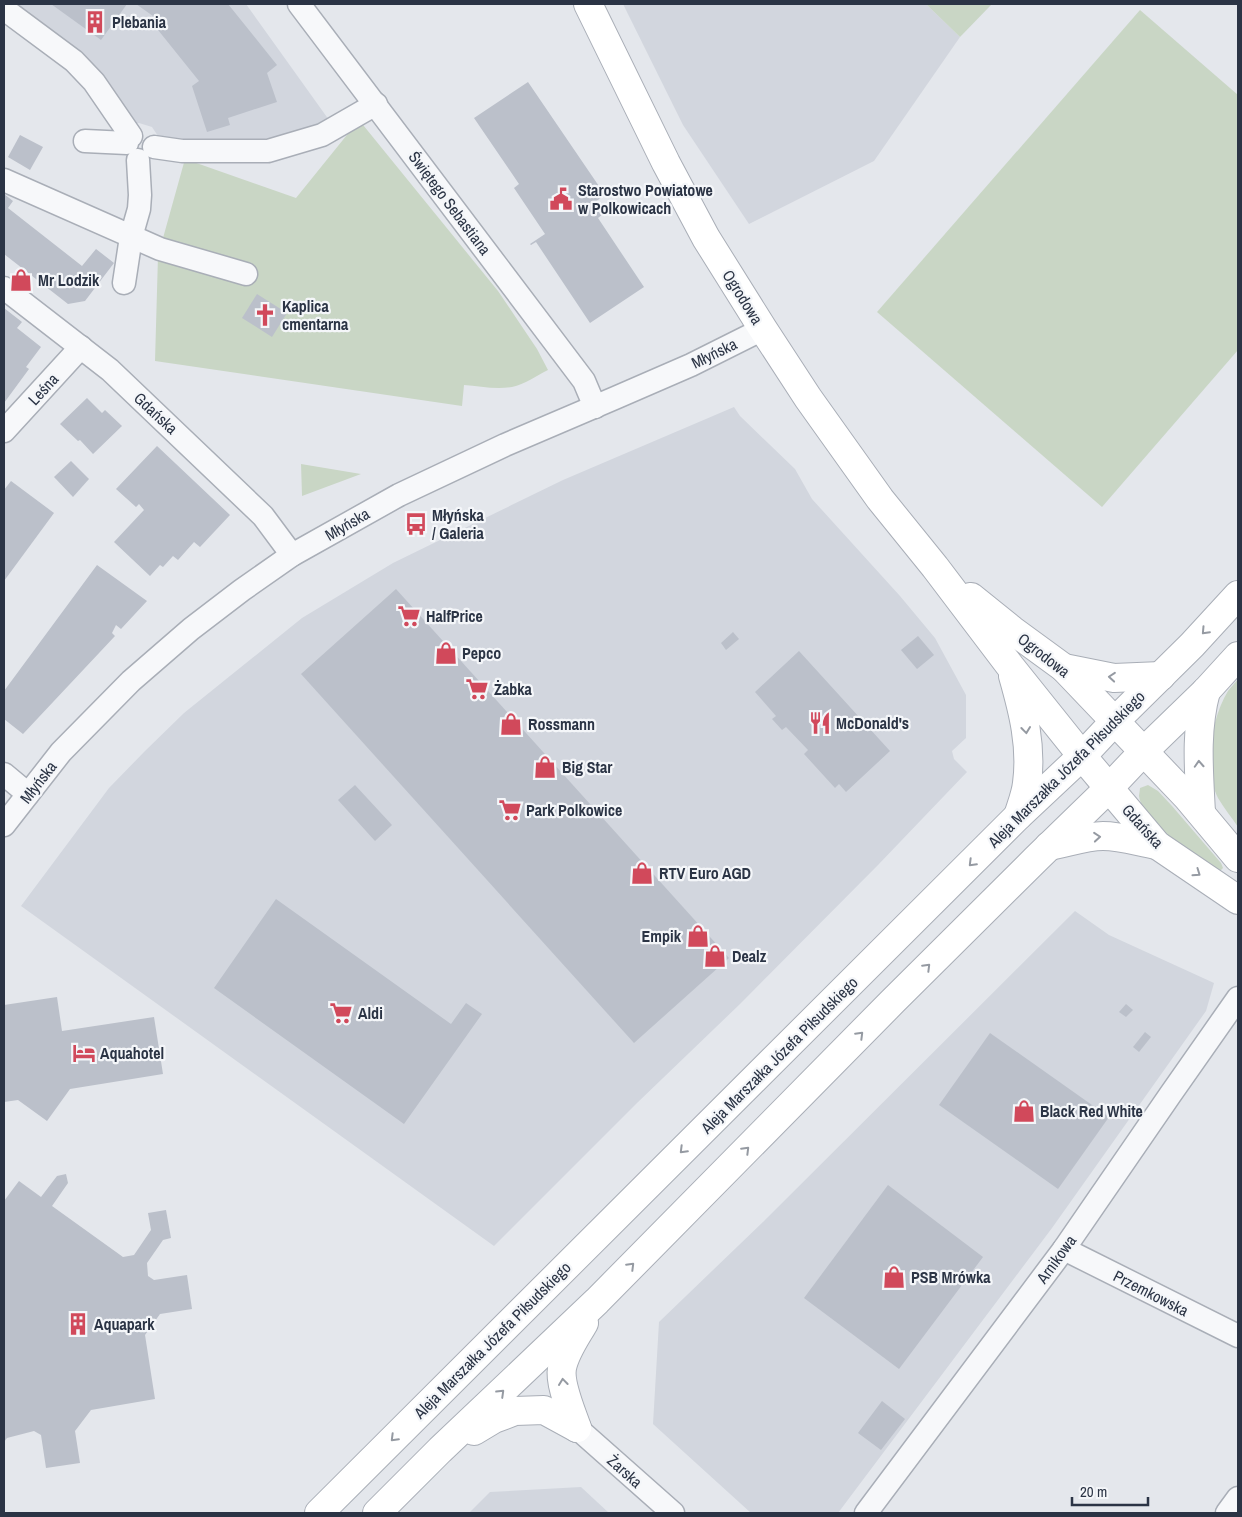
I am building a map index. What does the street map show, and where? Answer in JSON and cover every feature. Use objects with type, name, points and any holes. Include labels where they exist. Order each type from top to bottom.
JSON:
[{"type":"main road","name":"Ogrodowa","points":[[588,4],[706,238],[808,398],[880,499],[936,567],[1010,666],[1082,756]]},
{"type":"main road","name":"Ogrodowa","points":[[936,567],[1012,630],[1064,668],[1143,752]]},
{"type":"main road","name":"Aleja Marszałka Józefa Piłsudskiego","points":[[319,1513],[1018,816],[1082,756],[1192,646],[1238,595]]},
{"type":"main road","points":[[377,1513],[440,1450],[597,1301],[893,1001],[1110,788],[1238,656]]},
{"type":"main road","points":[[1010,666],[1027,729],[1028,783],[1018,816]]},
{"type":"main road","points":[[1064,668],[1114,678],[1161,676]]},
{"type":"main road","points":[[1201,813],[1198,754],[1201,708],[1206,691]]},
{"type":"main road","points":[[1143,752],[1201,813],[1238,858]]},
{"type":"main road","name":"Gdańska","points":[[1082,756],[1157,845],[1238,900]]},
{"type":"main road","points":[[1050,846],[1102,836],[1157,845]]},
{"type":"main road","points":[[577,1428],[564,1391],[562,1369],[571,1346],[597,1301]]},
{"type":"main road","points":[[440,1450],[494,1419],[515,1411],[544,1410],[577,1428]]},
{"type":"street","name":"Świętego Sebastiana","points":[[299,4],[584,381],[595,407]]},
{"type":"street","points":[[4,10],[74,61],[102,93],[137,146],[140,181],[139,209],[131,237],[124,282]]},
{"type":"street","points":[[85,141],[182,151],[268,151],[322,135],[376,104]]},
{"type":"street","points":[[4,180],[160,250],[246,274]]},
{"type":"street","name":"Gdańska","points":[[4,288],[110,370],[263,516],[292,555]]},
{"type":"street","name":"Młyńska","points":[[4,825],[62,752],[131,681],[191,629],[292,555],[399,495],[504,445],[691,364],[763,329]]},
{"type":"street","name":"Leśna","points":[[4,431],[81,347]]},
{"type":"street","points":[[4,774],[28,794]]},
{"type":"street","name":"Arnikowa","points":[[866,1513],[1064,1249],[1238,998]]},
{"type":"street","name":"Przemkowska","points":[[1064,1249],[1238,1336]]},
{"type":"street","name":"Żarska","points":[[577,1428],[673,1513]]},
{"type":"street","points":[[1227,1513],[1238,1498]]},
{"type":"shaded area","points":[[8,4],[246,4],[329,120],[295,133],[255,141],[203,144],[160,139],[152,127],[139,123],[134,124]]},
{"type":"shaded area","points":[[623,4],[926,4],[960,37],[874,161],[749,224],[683,125]]},
{"type":"shaded area","points":[[734,407],[740,416],[795,469],[812,499],[900,596],[935,638],[966,695],[966,738],[952,751],[954,759],[967,772],[740,1004],[637,1103],[494,1246],[21,906],[109,788],[145,751],[184,713],[302,618],[393,563],[563,480]]},
{"type":"shaded area","points":[[1075,911],[1109,935],[1214,983],[1206,1011],[1052,1228],[838,1513],[751,1513],[653,1424],[659,1322],[765,1220]]},
{"type":"shaded area","points":[[581,1487],[609,1513],[469,1513],[490,1492]]},
{"type":"green space","points":[[926,4],[992,4],[960,37]]},
{"type":"green space","points":[[1140,10],[1238,95],[1238,350],[1102,507],[877,312]]},
{"type":"green space","points":[[359,120],[498,291],[537,349],[548,370],[512,387],[494,388],[464,385],[462,406],[155,361],[158,256],[185,159],[296,198]]},
{"type":"green space","points":[[301,464],[361,474],[302,496]]},
{"type":"green space","points":[[1238,679],[1238,827],[1218,798],[1213,786],[1210,758],[1213,729],[1217,715],[1228,691]]},
{"type":"green space","points":[[1148,785],[1158,791],[1221,863],[1223,868],[1218,873],[1172,839],[1150,818],[1139,796],[1140,788]]},
{"type":"building","name":"Plebania","points":[[51,4],[127,4],[101,40]]},
{"type":"building","points":[[136,4],[228,4],[277,65],[267,73],[277,102],[228,118],[230,125],[207,132],[192,86],[199,81],[150,20],[153,16]]},
{"type":"building","name":"Starostwo Powiatowe w Polkowicach","points":[[528,82],[605,195],[595,202],[603,214],[598,218],[644,287],[590,323],[536,242],[530,244],[545,234],[514,188],[519,184],[474,118]]},
{"type":"building","points":[[20,135],[43,147],[30,170],[8,157]]},
{"type":"building","points":[[4,194],[13,201],[8,208],[82,266],[96,249],[114,263],[85,301],[68,304],[4,254]]},
{"type":"building","name":"Kaplica cmentarna","points":[[257,294],[287,313],[272,337],[242,318]]},
{"type":"building","points":[[4,308],[22,322],[17,328],[41,347],[26,367],[29,369],[4,403]]},
{"type":"building","points":[[87,398],[102,413],[105,410],[122,426],[93,454],[80,440],[78,441],[60,424]]},
{"type":"building","points":[[157,446],[230,515],[200,547],[194,542],[178,560],[173,556],[163,567],[160,565],[150,576],[114,542],[144,510],[139,504],[136,507],[116,489]]},
{"type":"building","points":[[71,461],[89,479],[73,497],[54,477]]},
{"type":"building","points":[[11,481],[54,513],[4,581],[4,490]]},
{"type":"building","points":[[97,565],[147,601],[121,629],[116,625],[112,633],[115,636],[23,734],[4,719],[4,691]]},
{"type":"building","points":[[396,589],[729,958],[634,1043],[301,674]]},
{"type":"building","points":[[733,632],[739,639],[726,650],[721,643]]},
{"type":"building","points":[[918,636],[934,655],[917,669],[901,650]]},
{"type":"building","name":"McDonald's","points":[[799,651],[890,751],[846,792],[839,784],[835,788],[804,754],[808,750],[786,727],[782,730],[772,719],[776,716],[755,692]]},
{"type":"building","points":[[355,785],[392,825],[375,841],[338,800]]},
{"type":"building","name":"Aldi","points":[[276,899],[451,1024],[466,1003],[482,1014],[404,1124],[214,988]]},
{"type":"building","name":"Aquahotel","points":[[57,997],[62,1031],[154,1017],[163,1074],[70,1089],[47,1121],[18,1100],[4,1102],[4,1005]]},
{"type":"building","points":[[1126,1004],[1133,1010],[1126,1017],[1119,1012]]},
{"type":"building","points":[[1145,1032],[1151,1037],[1139,1052],[1133,1047]]},
{"type":"building","name":"Black Red White","points":[[990,1033],[1109,1117],[1058,1189],[939,1105]]},
{"type":"building","name":"Aquapark","points":[[66,1174],[68,1183],[52,1206],[123,1257],[134,1255],[151,1230],[148,1213],[166,1210],[171,1238],[163,1240],[147,1263],[148,1276],[154,1280],[187,1275],[192,1309],[160,1314],[145,1335],[155,1399],[91,1410],[75,1431],[80,1463],[46,1468],[41,1435],[34,1431],[7,1438],[4,1442],[4,1201],[19,1181],[41,1197],[57,1176]]},
{"type":"building","name":"PSB Mrówka","points":[[888,1185],[983,1257],[899,1369],[804,1298]]},
{"type":"building","points":[[882,1401],[905,1419],[881,1450],[858,1433]]},
{"type":"place","name":"Plebania","points":[[95,22]]},
{"type":"place","name":"Starostwo Powiatowe w Polkowicach","points":[[561,199]]},
{"type":"place","name":"Mr Lodzik","points":[[21,280]]},
{"type":"place","name":"Kaplica cmentarna","points":[[265,315]]},
{"type":"place","name":"Młyńska / Galeria","points":[[416,524]]},
{"type":"place","name":"HalfPrice","points":[[409,616]]},
{"type":"place","name":"Pepco","points":[[446,653]]},
{"type":"place","name":"Żabka","points":[[477,689]]},
{"type":"place","name":"McDonald's","points":[[820,723]]},
{"type":"place","name":"Rossmann","points":[[511,724]]},
{"type":"place","name":"Big Star","points":[[545,767]]},
{"type":"place","name":"Park Polkowice","points":[[510,810]]},
{"type":"place","name":"RTV Euro AGD","points":[[642,873]]},
{"type":"place","name":"Empik","points":[[698,936]]},
{"type":"place","name":"Dealz","points":[[715,956]]},
{"type":"place","name":"Aldi","points":[[341,1013]]},
{"type":"place","name":"Aquahotel","points":[[84,1053]]},
{"type":"place","name":"Black Red White","points":[[1024,1111]]},
{"type":"place","name":"PSB Mrówka","points":[[894,1277]]},
{"type":"place","name":"Aquapark","points":[[78,1324]]}]
